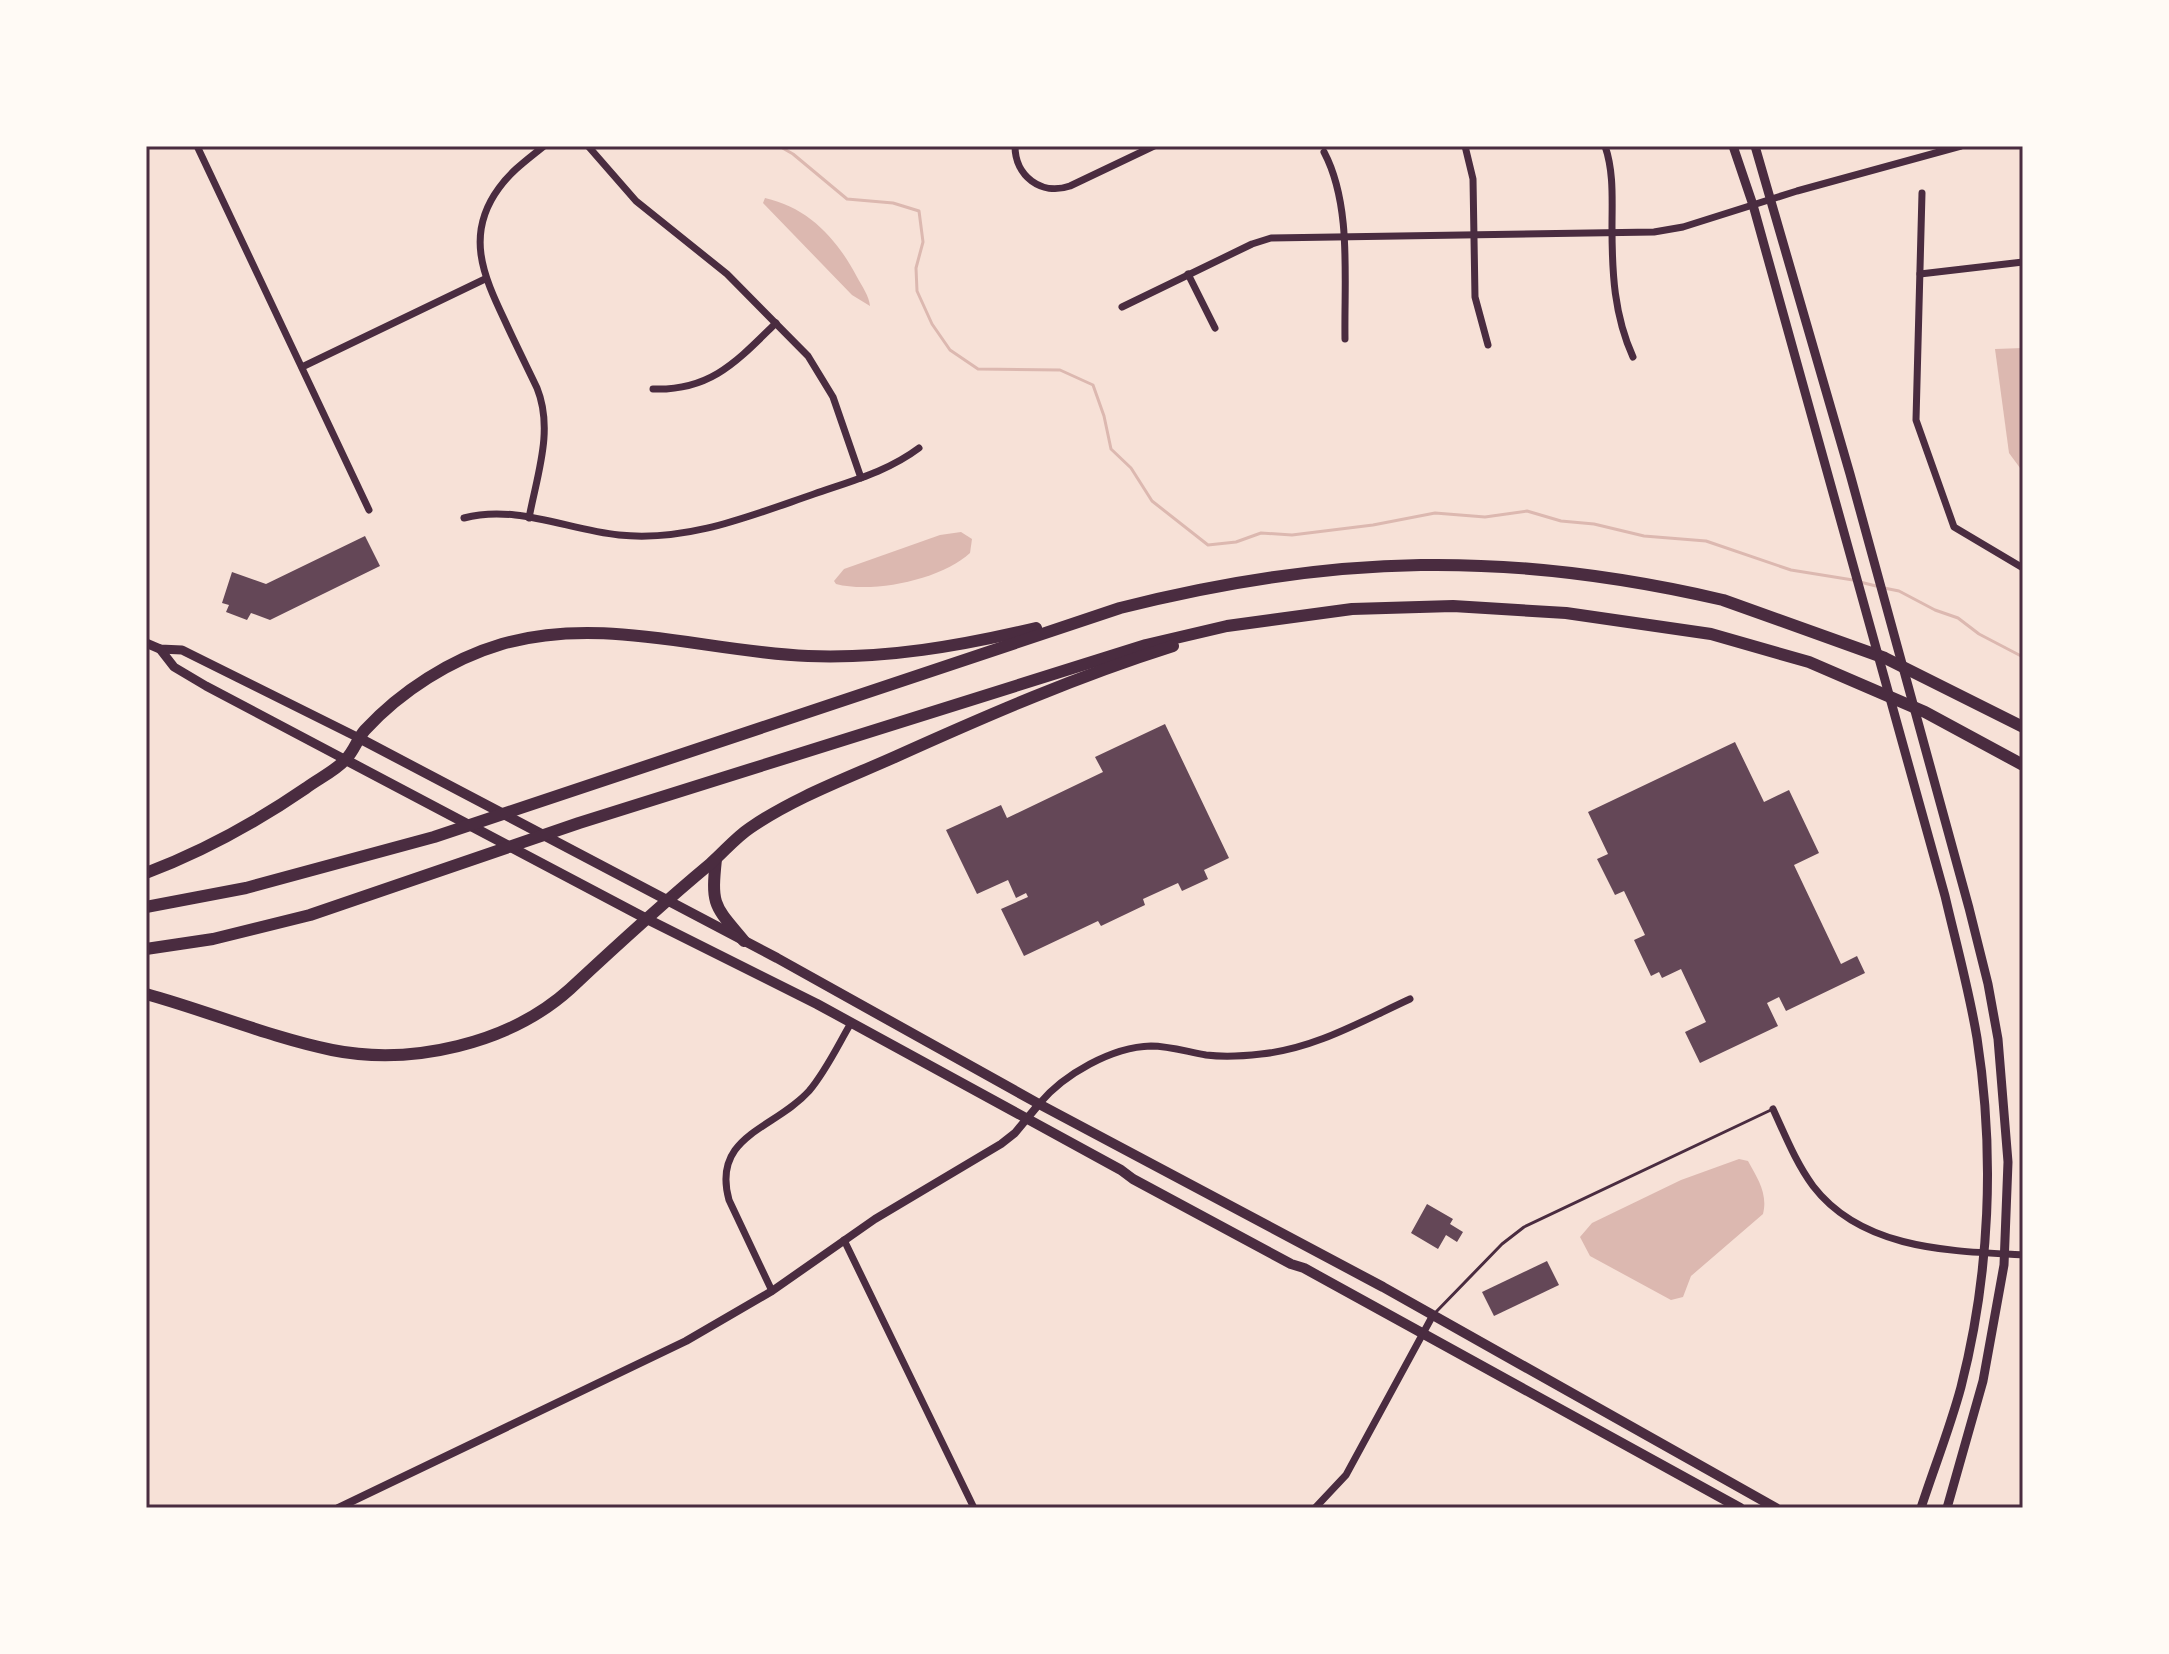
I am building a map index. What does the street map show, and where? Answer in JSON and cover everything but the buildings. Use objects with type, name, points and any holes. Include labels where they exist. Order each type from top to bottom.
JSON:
[{"type":"highway","points":[[146,873],[227,838],[346,760],[359,738],[419,683],[479,653],[537,636],[605,632],[784,655],[878,656],[977,642],[1235,581],[1370,565],[1451,564],[1574,572],[1657,585],[1723,600],[1885,658],[2023,727]]},
{"type":"highway","points":[[146,949],[213,939],[298,918],[473,857],[1146,645],[1227,626],[1296,615],[1396,607],[1495,607],[1566,613],[1711,634],[1809,662],[1925,712],[2023,765]]},
{"type":"highway","points":[[146,907],[246,888],[434,837],[1120,608]]},
{"type":"highway","points":[[146,994],[339,1051],[403,1054],[448,1048],[496,1033],[551,1004],[744,832],[778,810],[1033,696],[1103,669],[1190,641],[1296,615]]},
{"type":"highway","points":[[716,859],[712,883],[714,899],[724,918],[744,941]]},
{"type":"main road","points":[[1733,146],[1762,202],[1866,537],[1969,908],[1994,1013],[2007,1142],[2000,1299],[1989,1353],[1947,1508]]},
{"type":"main road","points":[[1755,146],[1762,202],[1843,526],[1962,965],[1977,1042],[1987,1139],[1987,1200],[1978,1306],[1961,1387],[1921,1508]]},
{"type":"main road","points":[[146,643],[160,649],[182,650],[359,738],[744,941],[1039,1104],[1433,1315],[1776,1508]]},
{"type":"main road","points":[[160,649],[174,667],[206,686],[851,1023],[1276,1256],[1423,1332],[1740,1508]]},
{"type":"street","points":[[197,146],[369,510]]},
{"type":"street","points":[[529,518],[544,437],[543,406],[485,279],[479,245],[487,207],[509,175],[544,146]]},
{"type":"street","points":[[588,146],[636,201],[727,274],[808,356],[824,379],[839,413],[861,478]]},
{"type":"street","points":[[1015,146],[1019,166],[1036,185],[1059,189],[1154,146]]},
{"type":"street","points":[[1465,146],[1473,173],[1476,302],[1488,345]]},
{"type":"street","points":[[1605,146],[1611,171],[1617,313],[1633,357]]},
{"type":"street","points":[[1122,307],[1260,241],[1343,236],[1668,230],[1961,146]]},
{"type":"street","points":[[1324,152],[1339,193],[1345,339]]},
{"type":"street","points":[[1922,193],[1916,420],[1948,517],[1960,532],[2023,568]]},
{"type":"street","points":[[1920,274],[2023,262]]},
{"type":"street","points":[[1188,274],[1215,328]]},
{"type":"street","points":[[302,367],[485,279]]},
{"type":"street","points":[[653,389],[688,387],[717,375],[776,323]]},
{"type":"street","points":[[464,518],[497,513],[611,534],[678,534],[724,524],[861,478],[890,467],[919,448]]},
{"type":"street","points":[[338,1508],[686,1341],[772,1291],[844,1240],[1001,1144],[1048,1094],[1074,1074],[1125,1051],[1155,1046],[1210,1056],[1261,1054],[1305,1046],[1410,999]]},
{"type":"street","points":[[772,1291],[729,1200],[725,1185],[726,1166],[737,1146],[747,1136],[795,1105],[811,1089],[851,1023]]},
{"type":"street","points":[[1773,1109],[1807,1178],[1828,1202],[1848,1218],[1895,1240],[1947,1249],[2023,1255]]},
{"type":"street","points":[[844,1240],[974,1508]]},
{"type":"street","points":[[1315,1508],[1346,1475],[1433,1315]]},
{"type":"lane","points":[[1433,1315],[1492,1253],[1524,1227],[1773,1109]]},
{"type":"shaded area","points":[[765,198],[795,209],[831,238],[849,263],[870,306],[852,295],[763,203]]},
{"type":"shaded area","points":[[2023,348],[2023,472],[2009,453],[1995,349]]},
{"type":"shaded area","points":[[961,532],[972,539],[970,553],[925,577],[869,587],[852,587],[834,581],[844,569],[940,535]]},
{"type":"shaded area","points":[[1739,1159],[1748,1161],[1758,1180],[1763,1193],[1763,1214],[1691,1276],[1683,1297],[1671,1300],[1590,1256],[1580,1237],[1592,1223],[1681,1180]]},
{"type":"waterway","points":[[779,146],[847,199],[893,203],[919,211],[923,242],[916,268],[917,291],[932,324],[950,350],[978,369],[1060,370],[1093,385],[1111,449],[1131,468],[1152,501],[1208,545],[1236,542],[1261,533],[1292,535],[1373,525],[1435,513],[1485,517],[1527,511],[1561,521],[1594,524],[1644,536],[1706,541],[1791,570],[1853,580]]},
{"type":"waterway","points":[[1860,582],[1876,586]]},
{"type":"waterway","points":[[1884,588],[1899,591],[1958,618],[1979,634],[2023,657]]}]
